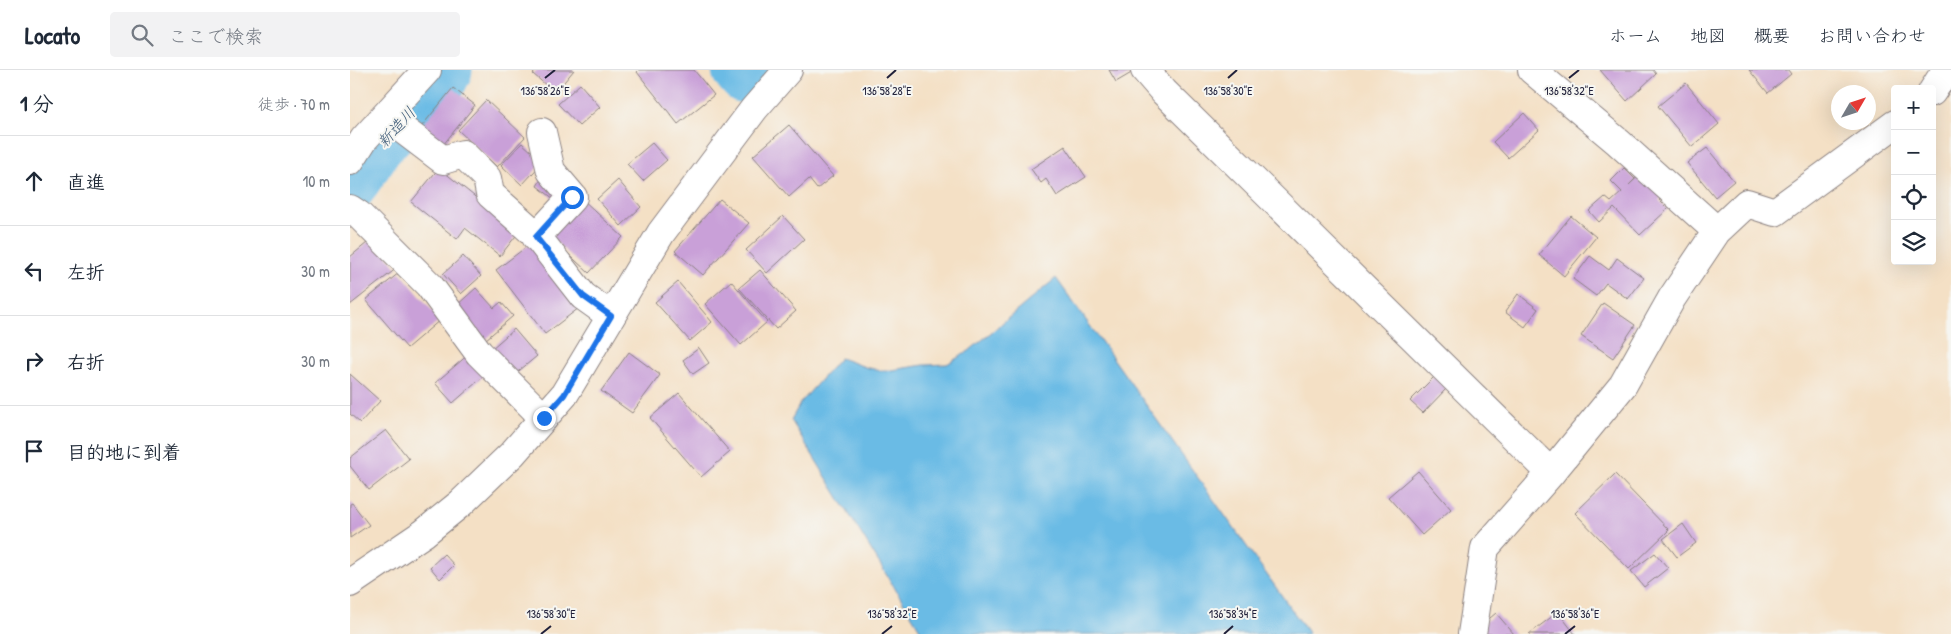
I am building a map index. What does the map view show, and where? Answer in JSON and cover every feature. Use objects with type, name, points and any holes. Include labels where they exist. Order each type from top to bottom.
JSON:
[{"type":"street","points":[[350,161],[364,140],[427,70]]},
{"type":"street","points":[[350,583],[424,533],[461,503],[499,468],[564,395],[661,233],[754,109],[788,70]]},
{"type":"street","points":[[1145,70],[1171,98],[1551,473]]},
{"type":"street","points":[[1532,70],[1618,142],[1717,231]]},
{"type":"street","points":[[1936,86],[1946,70]]},
{"type":"street","points":[[385,116],[443,160],[463,154],[487,178],[490,194],[536,237],[583,296],[611,316]]},
{"type":"street","points":[[1472,634],[1485,548],[1551,473],[1624,385],[1672,298],[1717,231],[1747,203],[1775,212],[1891,127]]},
{"type":"street","points":[[536,237],[572,197],[551,171],[542,132]]},
{"type":"street","points":[[350,209],[374,229],[428,285],[479,353],[544,418]]},
{"type":"water","points":[[1056,278],[1309,634],[923,634],[791,420],[801,402],[840,358],[868,368],[885,371],[924,365],[947,364],[969,351]]},
{"type":"building","points":[[537,70],[574,70],[555,93],[533,74]]},
{"type":"building","points":[[639,70],[694,70],[714,95],[678,124],[637,72]]},
{"type":"building","points":[[1109,70],[1132,70],[1133,72],[1116,82]]},
{"type":"building","points":[[1600,70],[1653,70],[1656,74],[1627,101]]},
{"type":"building","points":[[1749,70],[1788,70],[1791,74],[1768,93]]},
{"type":"building","points":[[1686,83],[1719,124],[1692,147],[1658,106]]},
{"type":"building","points":[[580,84],[600,107],[579,126],[558,104]]},
{"type":"building","points":[[453,88],[475,105],[443,145],[421,127]]},
{"type":"building","points":[[486,100],[525,137],[497,167],[458,130]]},
{"type":"building","points":[[1524,113],[1539,130],[1508,158],[1493,142]]},
{"type":"building","points":[[789,125],[833,176],[817,189],[809,179],[789,197],[753,156]]},
{"type":"building","points":[[522,143],[543,162],[522,185],[501,165]]},
{"type":"building","points":[[652,143],[667,160],[643,181],[627,164]]},
{"type":"building","points":[[1065,146],[1086,177],[1057,196],[1046,179],[1041,183],[1031,169]]},
{"type":"building","points":[[1707,148],[1734,181],[1715,197],[1687,163]]},
{"type":"building","points":[[439,168],[519,232],[500,256],[465,228],[457,239],[411,202]]},
{"type":"building","points":[[1624,168],[1635,179],[1629,185],[1647,168],[1669,191],[1659,200],[1668,209],[1640,235],[1614,208],[1599,222],[1589,211],[1605,197],[1611,202],[1622,192],[1611,181]]},
{"type":"building","points":[[542,178],[560,191],[554,199],[537,186]]},
{"type":"building","points":[[618,180],[641,207],[621,226],[597,199]]},
{"type":"building","points":[[581,198],[623,237],[589,273],[547,234]]},
{"type":"building","points":[[720,199],[749,223],[703,275],[675,251]]},
{"type":"building","points":[[783,216],[804,239],[767,273],[746,250]]},
{"type":"building","points":[[1571,216],[1596,237],[1564,276],[1539,255]]},
{"type":"building","points":[[373,238],[397,268],[350,305],[350,257]]},
{"type":"building","points":[[530,244],[579,308],[545,334],[496,270]]},
{"type":"building","points":[[463,256],[481,276],[461,294],[443,274]]},
{"type":"building","points":[[1590,256],[1609,270],[1617,258],[1644,278],[1628,299],[1606,283],[1596,296],[1573,279]]},
{"type":"building","points":[[760,270],[796,311],[776,329],[739,288]]},
{"type":"building","points":[[400,272],[440,320],[407,348],[366,300]]},
{"type":"building","points":[[731,281],[767,322],[741,345],[705,304]]},
{"type":"building","points":[[678,282],[712,322],[690,341],[655,302]]},
{"type":"building","points":[[476,288],[494,308],[501,302],[513,316],[485,340],[456,306]]},
{"type":"building","points":[[1518,294],[1538,309],[1525,327],[1505,312]]},
{"type":"building","points":[[1603,303],[1635,325],[1613,358],[1581,336]]},
{"type":"building","points":[[514,329],[537,356],[514,375],[491,349]]},
{"type":"building","points":[[699,348],[709,363],[693,374],[683,360]]},
{"type":"building","points":[[629,352],[660,375],[632,413],[601,391]]},
{"type":"building","points":[[469,354],[486,374],[453,403],[435,383]]},
{"type":"building","points":[[350,374],[380,401],[360,423],[350,414]]},
{"type":"building","points":[[1435,376],[1447,388],[1423,413],[1410,401]]},
{"type":"building","points":[[679,393],[730,452],[701,477],[650,418]]},
{"type":"building","points":[[386,430],[409,459],[369,490],[350,466],[350,458]]},
{"type":"building","points":[[1418,471],[1451,509],[1422,535],[1388,497]]},
{"type":"building","points":[[1615,474],[1669,530],[1629,569],[1575,513]]},
{"type":"building","points":[[352,503],[369,525],[350,538],[350,504]]},
{"type":"building","points":[[1683,524],[1696,543],[1677,557],[1663,539]]},
{"type":"building","points":[[1655,553],[1668,568],[1644,587],[1631,571]]},
{"type":"building","points":[[444,554],[454,565],[440,579],[430,567]]},
{"type":"building","points":[[1558,612],[1575,634],[1529,634]]},
{"type":"building","points":[[1496,613],[1514,634],[1481,634],[1477,629]]},
{"type":"waterway","name":"新造川","points":[[350,188],[379,145],[442,80],[447,70]]},
{"type":"waterway","name":"新造川","points":[[737,70],[744,78]]},
{"type":"route","points":[[544,418],[564,395],[611,316],[583,296],[536,237],[572,197]]}]
